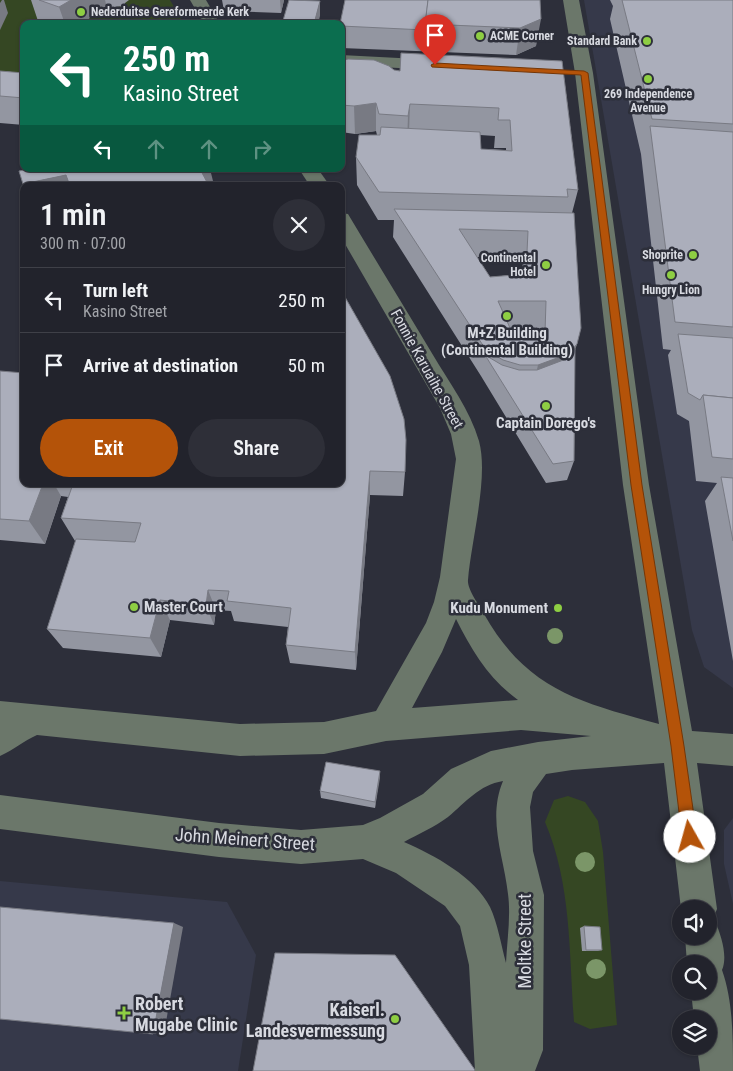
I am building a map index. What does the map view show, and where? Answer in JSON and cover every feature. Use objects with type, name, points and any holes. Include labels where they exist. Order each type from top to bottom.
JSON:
[{"type":"street","points":[[198,0],[210,20]]},
{"type":"street","points":[[571,0],[575,72],[636,485],[678,746],[698,900]]},
{"type":"street","points":[[345,60],[458,66]]},
{"type":"street","name":"Fonnie Karuaihe Street","points":[[345,226],[446,398],[463,433],[468,453],[467,480],[454,584],[445,613],[386,725]]},
{"type":"street","points":[[454,584],[494,656],[515,679],[540,696],[588,720]]},
{"type":"street","name":"John Meinert Street","points":[[0,716],[240,740],[324,738],[386,725],[521,715],[588,720],[678,746]]},
{"type":"street","points":[[0,740],[8,732],[36,720]]},
{"type":"street","name":"John Meinert Street","points":[[0,812],[219,840],[301,847],[363,842],[392,830],[435,806],[463,781],[491,767],[572,754],[678,746],[733,750]]},
{"type":"street","name":"Moltke Street","points":[[515,1071],[523,1050],[526,895],[516,851],[513,807],[518,785],[538,758]]},
{"type":"street","points":[[363,842],[408,862],[458,892],[476,918],[488,965],[495,1071]]},
{"type":"street","points":[[711,1000],[720,1071]]},
{"type":"shaded area","points":[[584,0],[733,0],[733,688],[704,667],[692,630]]},
{"type":"shaded area","points":[[733,818],[733,904],[724,864],[724,830]]},
{"type":"shaded area","name":"Robert Mugabe Clinic","points":[[0,881],[227,902],[256,955],[238,1071],[0,1071]]},
{"type":"green space","points":[[0,0],[170,0],[182,20],[20,20],[20,82],[0,86]]},
{"type":"green space","points":[[568,796],[585,802],[598,821],[603,852],[617,1025],[590,1029],[574,1022],[565,896],[554,846],[545,822],[554,800]]},
{"type":"building","points":[[39,0],[71,0],[59,7]]},
{"type":"building","points":[[289,0],[320,1],[315,20],[283,20]]},
{"type":"building","points":[[345,0],[428,0],[425,30],[345,26],[345,20],[341,20]]},
{"type":"building","points":[[428,0],[540,0],[541,19],[520,28],[425,24]]},
{"type":"building","points":[[622,0],[733,0],[733,124],[652,119]]},
{"type":"building","points":[[401,53],[562,61],[578,190],[567,189],[568,197],[379,192],[356,157],[359,135],[380,135],[381,127],[480,132],[481,149],[512,151],[510,120],[498,120],[499,108],[410,104],[408,116],[379,114],[376,103],[345,105],[345,60],[374,60],[400,71]]},
{"type":"building","points":[[0,71],[20,73],[20,98],[0,96]]},
{"type":"building","name":"Shoprite","points":[[650,126],[733,132],[733,327],[675,322]]},
{"type":"building","points":[[19,171],[202,172],[207,182],[69,182],[66,175],[33,182],[22,182]]},
{"type":"building","points":[[394,209],[574,213],[581,328],[577,344],[568,354],[538,365],[520,365],[503,360],[486,350]],"holes":[[[459,229],[528,231],[526,274],[490,277]],[[498,301],[546,301],[545,333],[538,338],[521,337],[510,328]]]},
{"type":"building","points":[[345,297],[390,376],[404,419],[406,440],[405,472],[370,471],[355,652],[286,645],[291,608],[227,601],[229,591],[208,590],[206,605],[160,600],[150,638],[47,629],[76,539],[135,542],[141,523],[61,518],[72,487],[345,487]]},
{"type":"building","points":[[678,334],[733,338],[733,398],[703,395],[700,400],[688,393]]},
{"type":"building","points":[[575,349],[574,461],[553,464],[485,355],[502,365],[519,370],[537,370],[566,359]]},
{"type":"building","points":[[0,371],[20,373],[20,487],[42,487],[29,521],[0,519]]},
{"type":"building","points":[[703,395],[733,398],[733,459],[712,457]]},
{"type":"building","points":[[721,477],[733,478],[733,541]]},
{"type":"building","points":[[326,762],[380,771],[375,802],[320,791]]},
{"type":"building","points":[[0,907],[174,923],[153,1034],[0,1019]]},
{"type":"building","points":[[584,926],[600,927],[602,950],[586,950]]},
{"type":"building","points":[[275,953],[395,955],[475,1070],[253,1071]]},
{"type":"place","name":"Nederduitse Gereformeerde Kerk","points":[[81,12]]},
{"type":"place","name":"ACME Corner","points":[[480,36]]},
{"type":"place","name":"Standard Bank","points":[[647,41]]},
{"type":"place","name":"269 Independence Avenue","points":[[648,79]]},
{"type":"place","name":"Shoprite","points":[[693,255]]},
{"type":"place","name":"Continental Hotel","points":[[546,265]]},
{"type":"place","name":"Hungry Lion","points":[[671,275]]},
{"type":"place","name":"M+Z Building (Continental Building)","points":[[507,316]]},
{"type":"place","name":"Captain Dorego's","points":[[546,406]]},
{"type":"place","name":"Master Court","points":[[134,607]]},
{"type":"place","name":"Kudu Monument","points":[[558,608]]},
{"type":"place","name":"Robert Mugabe Clinic","points":[[124,1013]]},
{"type":"place","name":"Kaiserl. Landesvermessung","points":[[395,1019]]},
{"type":"route","points":[[435,65],[584,73],[636,485],[678,746],[690,837]]}]
